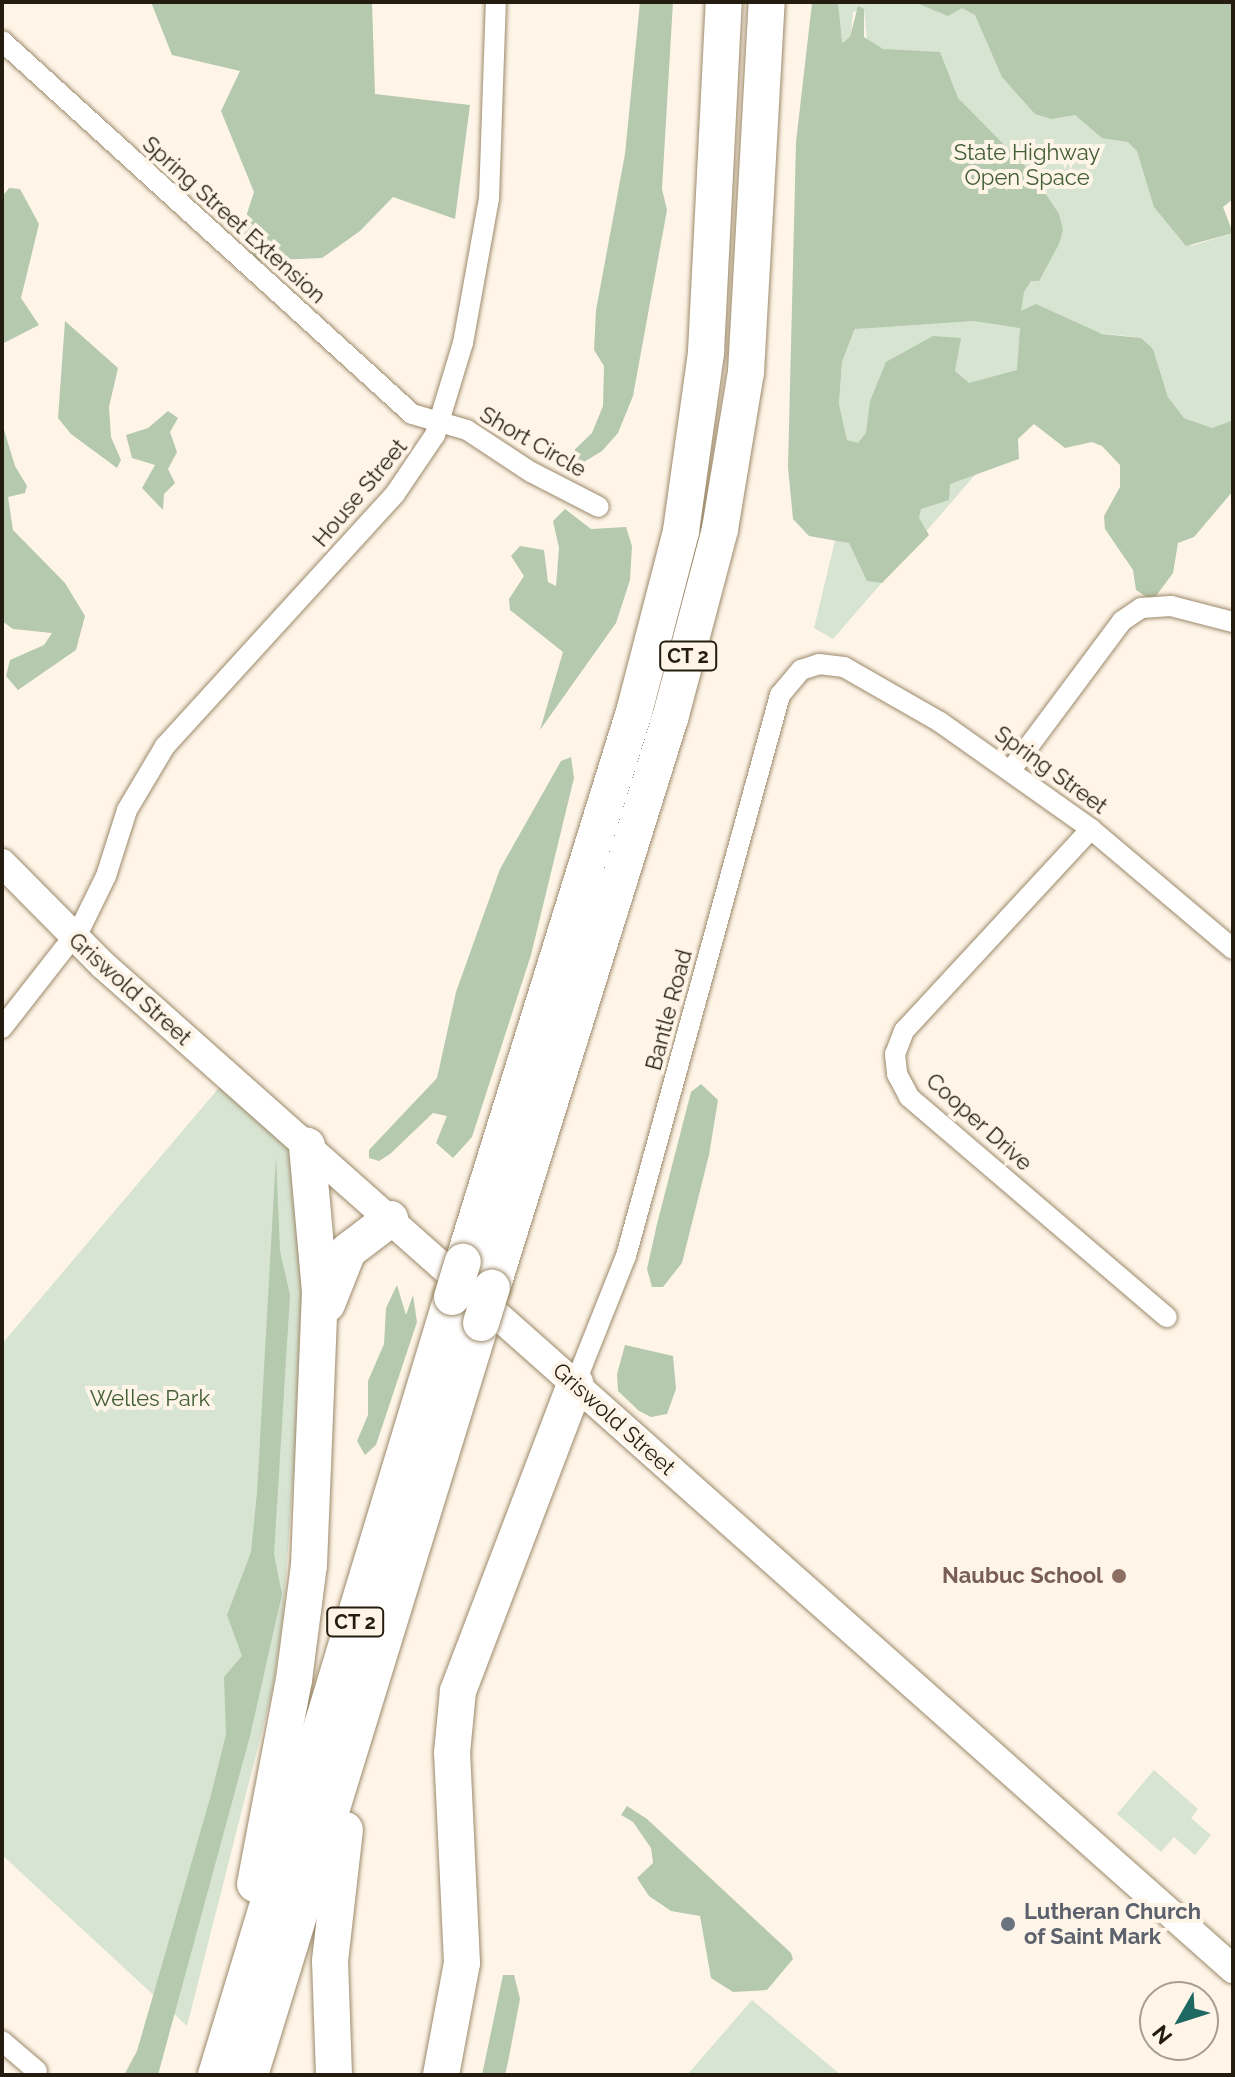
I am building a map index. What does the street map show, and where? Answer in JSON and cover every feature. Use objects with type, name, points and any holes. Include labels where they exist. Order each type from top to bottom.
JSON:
[{"type":"highway","name":"CT 2","points":[[216,2075],[452,1297],[634,712],[681,531],[706,352],[724,2]]},
{"type":"highway","name":"CT 2","points":[[250,2075],[678,692],[725,507],[748,349],[767,2]]},
{"type":"highway","points":[[255,1946],[257,1868],[306,1598],[320,1325],[318,1225],[307,1146]]},
{"type":"highway","points":[[320,1325],[346,1255],[390,1219]]},
{"type":"highway","points":[[441,2075],[462,1963],[452,1753],[457,1699],[471,1647],[556,1445],[575,1384]]},
{"type":"highway","points":[[334,2075],[331,1930],[368,1692]]},
{"type":"main road","name":"Griswold Street","points":[[2,863],[74,939],[1233,1969]]},
{"type":"street","name":"House Street","points":[[2,1028],[74,939],[100,891],[134,795],[165,746],[395,494],[441,423],[466,333],[491,186],[496,2]]},
{"type":"street","name":"Spring Street Extension","points":[[2,41],[402,406],[441,423]]},
{"type":"street","name":"Short Circle","points":[[441,423],[467,430],[531,472],[599,507]]},
{"type":"street","points":[[1011,770],[1122,621],[1141,608],[1171,606],[1233,622]]},
{"type":"street","name":"Spring Street","points":[[819,664],[844,667],[876,683],[1011,770],[1091,829],[1233,949]]},
{"type":"street","name":"Bantle Road","points":[[575,1384],[626,1256],[780,695],[792,677],[819,664]]},
{"type":"street","name":"Cooper Drive","points":[[1091,829],[904,1031],[895,1054],[897,1074],[909,1097],[1167,1317]]},
{"type":"street","points":[[2,2041],[37,2071]]},
{"type":"green space","points":[[151,2],[372,2],[375,94],[470,105],[455,219],[393,197],[360,231],[322,258],[255,261],[242,229],[254,192],[221,111],[240,71],[172,55]]},
{"type":"green space","points":[[640,2],[673,2],[662,189],[667,210],[633,396],[618,433],[602,451],[574,468],[565,464],[566,458],[592,433],[603,406],[604,366],[594,350],[596,310],[625,154]]},
{"type":"green space","name":"State Highway Open Space","points":[[838,2],[1233,2],[1191,246],[1233,233],[1233,420],[1212,428],[1184,418],[1168,397],[1153,349],[1135,337],[1098,333],[833,639],[814,628],[847,491],[847,440],[839,404],[842,362],[856,328],[867,40],[864,9],[853,12],[851,37],[841,43]]},
{"type":"green space","points":[[838,2],[842,43],[850,37],[858,6],[864,9],[864,37],[883,49],[940,52],[958,98],[1031,172],[1059,214],[1063,230],[1039,281],[1031,281],[1024,292],[1021,311],[1036,304],[1102,334],[1141,338],[1153,349],[1168,397],[1184,418],[1212,428],[1233,420],[1233,491],[1194,537],[1178,543],[1173,573],[1156,596],[1148,598],[1136,590],[1133,570],[1105,529],[1104,516],[1120,487],[1120,465],[1102,446],[1092,442],[1065,448],[1034,424],[1018,439],[1019,459],[950,484],[949,500],[921,509],[919,518],[929,535],[882,583],[867,581],[849,543],[809,536],[793,519],[788,467],[796,142],[812,3]],"holes":[[[974,321],[1020,328],[1017,370],[969,383],[955,371],[961,338],[933,336],[886,362],[870,401],[866,433],[858,443],[847,440],[839,404],[842,362],[855,329]]]},
{"type":"green space","points":[[914,2],[1233,2],[1233,199],[1223,207],[1233,233],[1186,246],[1154,207],[1137,151],[1128,142],[1102,138],[1075,115],[1051,119],[1035,114],[1002,77],[975,15],[962,8],[948,16]]},
{"type":"green space","points":[[9,188],[20,189],[39,224],[21,298],[39,325],[2,344],[2,197]]},
{"type":"green space","points":[[65,321],[118,368],[109,407],[111,437],[121,460],[117,468],[71,434],[58,418]]},
{"type":"green space","points":[[168,411],[178,418],[170,432],[177,452],[168,469],[175,483],[164,494],[163,510],[142,488],[155,465],[132,458],[126,435],[148,428]]},
{"type":"green space","points":[[2,423],[15,466],[27,486],[25,493],[8,497],[13,530],[65,583],[85,616],[76,650],[18,690],[6,676],[10,660],[44,645],[52,633],[13,629],[2,621]]},
{"type":"green space","points":[[565,509],[591,529],[626,527],[632,546],[630,580],[616,623],[540,730],[563,652],[510,610],[509,599],[524,576],[511,556],[520,546],[544,550],[548,582],[556,586],[559,548],[553,521]]},
{"type":"green space","points":[[571,757],[574,778],[531,955],[472,1137],[453,1158],[436,1143],[447,1116],[433,1113],[390,1154],[379,1161],[369,1158],[369,1150],[437,1078],[456,992],[500,869],[561,761]]},
{"type":"green space","name":"Welles Park","points":[[223,1083],[300,1151],[312,1224],[283,1616],[273,1688],[187,2026],[2,1855],[2,1344]]},
{"type":"green space","points":[[701,1084],[718,1100],[709,1155],[682,1263],[663,1287],[652,1287],[647,1269],[657,1224],[691,1092]]},
{"type":"green space","points":[[276,1156],[280,1251],[290,1295],[274,1554],[282,1594],[250,1736],[158,2075],[124,2075],[137,2051],[211,1795],[226,1734],[224,1677],[242,1656],[227,1615],[251,1552]]},
{"type":"green space","points":[[397,1285],[406,1315],[413,1295],[417,1322],[376,1445],[365,1455],[357,1441],[368,1415],[368,1381],[384,1344],[386,1308]]},
{"type":"green space","points":[[625,1345],[673,1356],[676,1389],[667,1414],[651,1417],[639,1411],[618,1391],[617,1374]]},
{"type":"green space","points":[[1154,1770],[1198,1809],[1191,1818],[1211,1835],[1195,1855],[1174,1837],[1161,1852],[1117,1814]]},
{"type":"green space","points":[[627,1806],[647,1819],[791,1953],[793,1959],[767,1990],[733,1992],[711,1978],[700,1916],[671,1911],[649,1896],[637,1878],[653,1863],[651,1848],[633,1822],[621,1815]]},
{"type":"green space","points":[[503,1975],[514,1975],[520,1999],[508,2062],[505,2075],[482,2075]]},
{"type":"green space","points":[[752,2000],[841,2075],[687,2075]]},
{"type":"place","name":"Naubuc School","points":[[1119,1576]]},
{"type":"place","name":"Lutheran Church of Saint Mark","points":[[1008,1924]]}]
